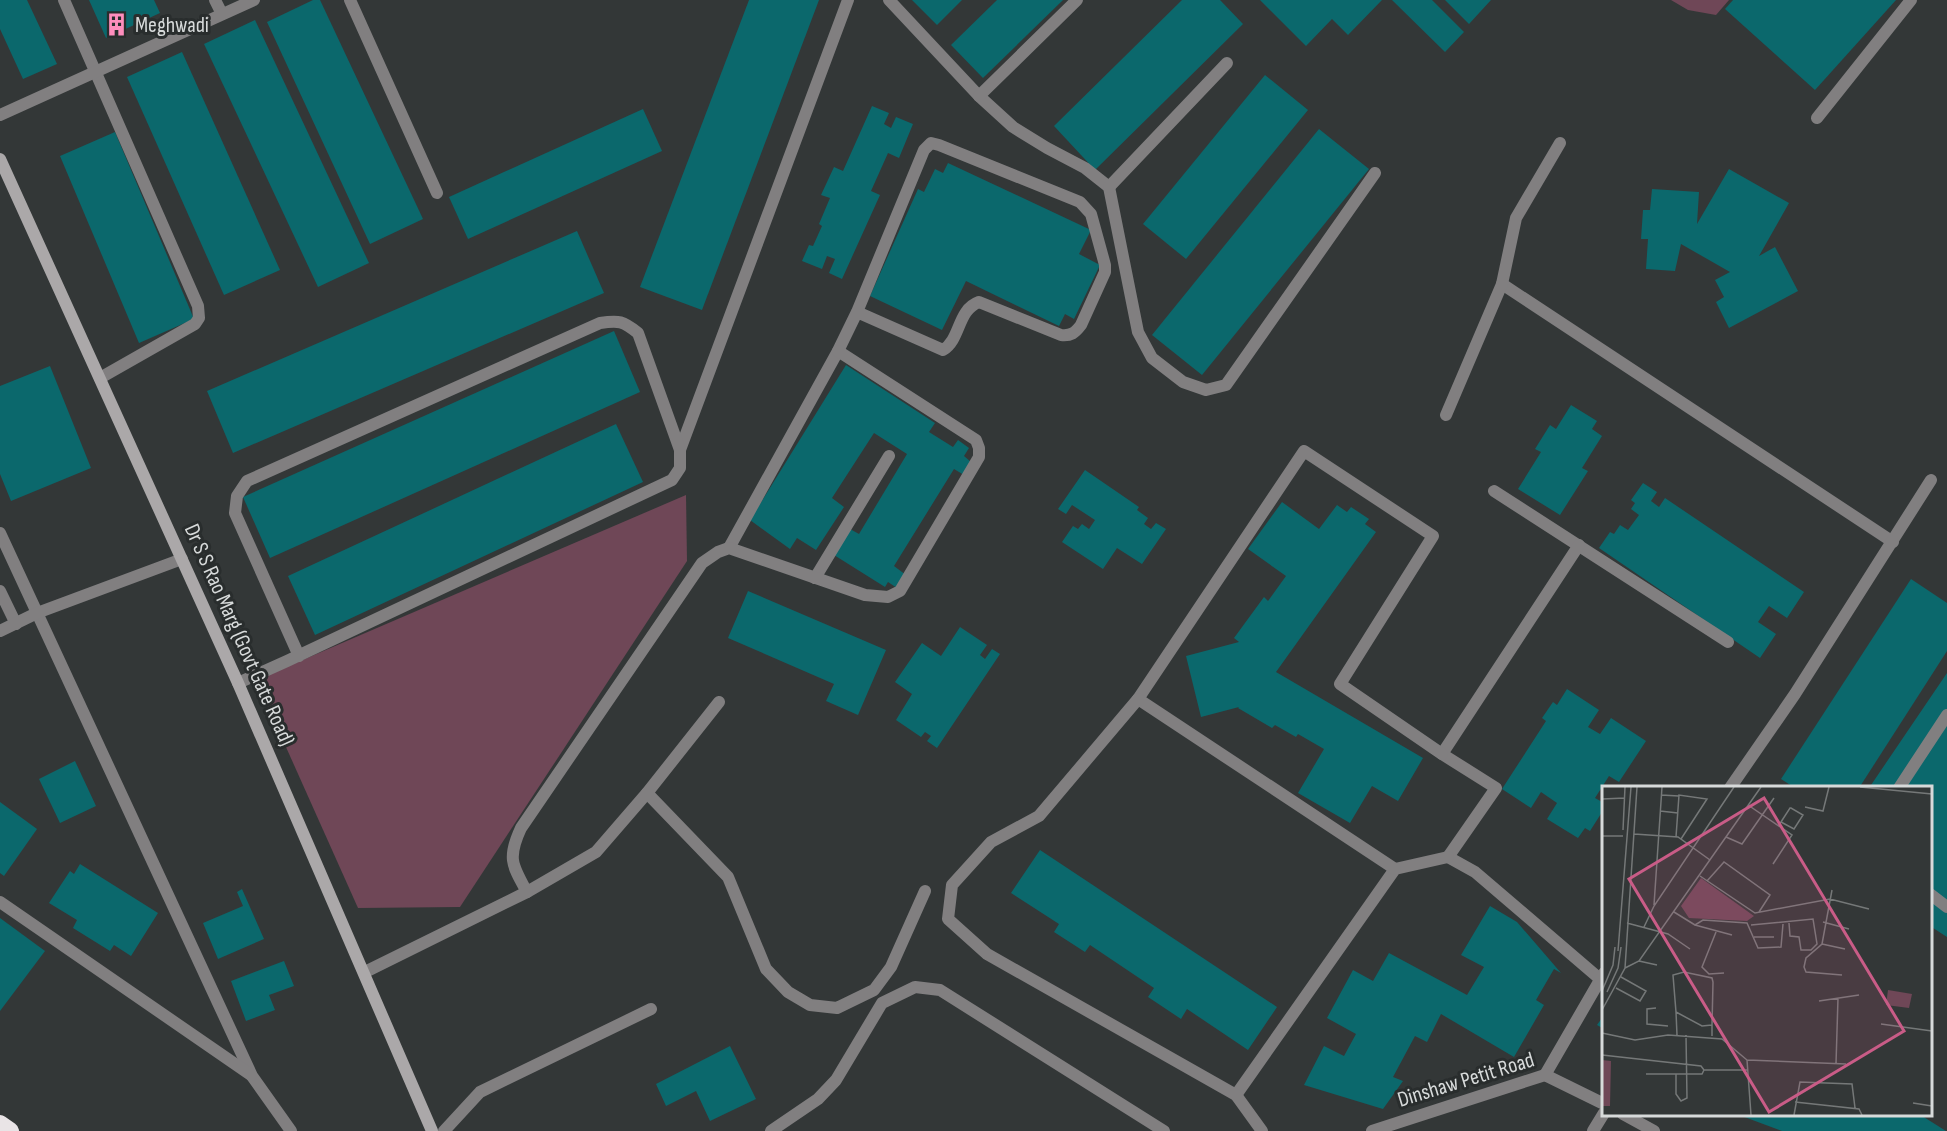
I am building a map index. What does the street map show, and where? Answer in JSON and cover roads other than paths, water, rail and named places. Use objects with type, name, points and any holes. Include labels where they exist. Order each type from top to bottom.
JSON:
[{"type":"highway","points":[[0,1124],[10,1131]]},
{"type":"main road","name":"Dr S S Rao Marg (Govt Gate Road)","points":[[0,159],[238,682],[432,1131]]},
{"type":"street","points":[[64,0],[198,306],[199,318],[195,324],[100,378]]},
{"type":"street","points":[[215,0],[222,14]]},
{"type":"street","points":[[0,115],[254,0]]},
{"type":"street","points":[[350,0],[437,193]]},
{"type":"street","points":[[680,450],[848,0]]},
{"type":"street","points":[[889,0],[979,96],[1013,127],[1085,168],[1109,187],[1138,332],[1152,358],[1183,382],[1206,390],[1226,385],[1375,173]]},
{"type":"street","points":[[979,96],[1077,0]]},
{"type":"street","points":[[1817,118],[1911,0]]},
{"type":"street","points":[[1109,187],[1227,63]]},
{"type":"street","points":[[729,548],[838,351],[857,312],[924,150],[931,143],[1080,202],[1091,214],[1105,272],[1081,325],[1069,336],[1061,335],[979,302],[971,305],[966,311],[951,345],[943,350],[857,312]]},
{"type":"street","points":[[1446,415],[1502,284],[1516,218],[1560,143]]},
{"type":"street","points":[[1502,284],[1893,542]]},
{"type":"street","points":[[238,682],[299,656],[672,480],[680,468],[680,450],[638,333],[626,323],[615,320],[600,323],[247,482],[237,496],[236,513],[299,656]]},
{"type":"street","points":[[527,892],[514,868],[513,846],[521,828],[702,563],[718,552],[729,548],[877,598],[888,597],[900,591],[979,457],[976,441],[838,351]]},
{"type":"street","points":[[1262,1131],[1236,1095],[987,954],[948,919],[952,885],[991,842],[1039,816],[1138,699],[1304,451],[1433,536],[1340,684],[1496,788],[1448,857]]},
{"type":"street","points":[[815,578],[889,456]]},
{"type":"street","points":[[1731,786],[1795,694],[1931,480]]},
{"type":"street","points":[[1494,491],[1728,642]]},
{"type":"street","points":[[0,533],[252,1076],[291,1131]]},
{"type":"street","points":[[1442,754],[1579,545]]},
{"type":"street","points":[[0,631],[37,613],[182,559]]},
{"type":"street","points":[[0,591],[16,624]]},
{"type":"street","points":[[1138,699],[1395,869]]},
{"type":"street","points":[[365,972],[527,892],[596,852],[719,702]]},
{"type":"street","points":[[1900,786],[1947,715]]},
{"type":"street","points":[[647,792],[728,877],[766,969],[788,992],[810,1005],[837,1008],[874,990],[891,967],[925,891]]},
{"type":"street","points":[[1236,1095],[1395,869],[1448,857],[1475,872],[1602,976],[1545,1075]]},
{"type":"street","points":[[1932,896],[1947,907]]},
{"type":"street","points":[[0,902],[252,1076]]},
{"type":"street","points":[[771,1131],[818,1099],[836,1080],[882,1003],[915,987],[940,990],[1164,1131]]},
{"type":"street","points":[[444,1131],[480,1092],[651,1009]]},
{"type":"street","name":"Dinshaw Petit Road","points":[[1372,1131],[1545,1075],[1602,1103]]},
{"type":"street","points":[[1593,1131],[1602,1116]]},
{"type":"street","points":[[1627,1116],[1654,1131]]},
{"type":"place","name":"Meghwadi","points":[[117,25]]}]
